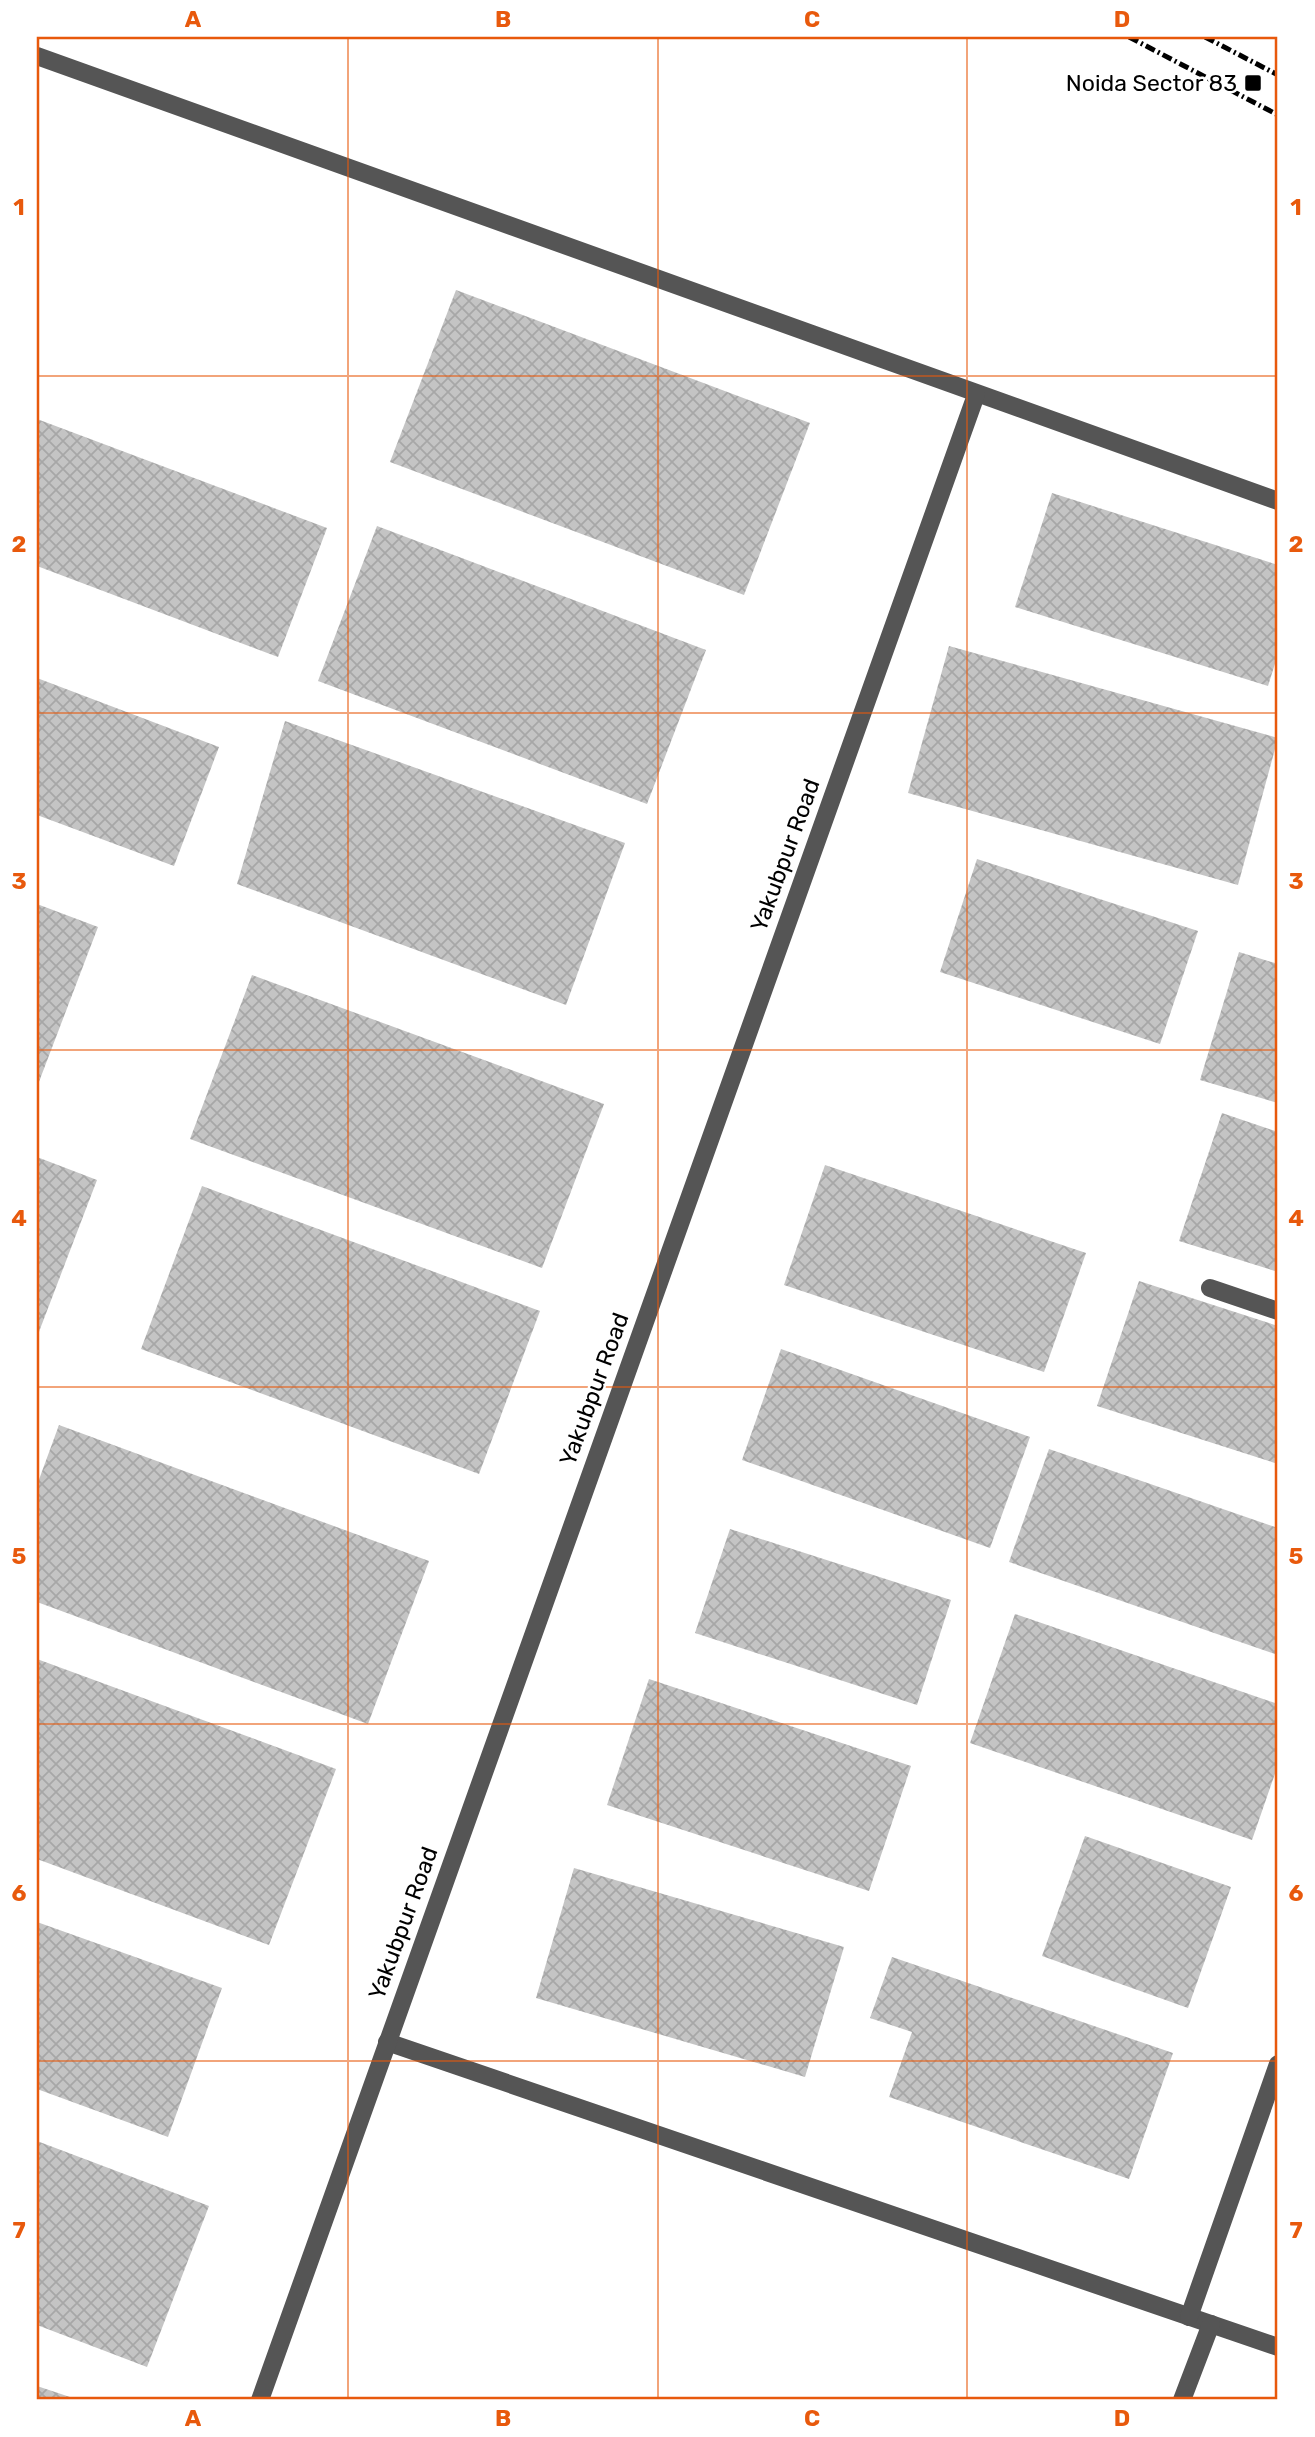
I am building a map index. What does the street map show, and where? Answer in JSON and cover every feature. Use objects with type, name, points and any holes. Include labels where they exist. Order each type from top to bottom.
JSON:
[{"type":"street","points":[[37,56],[976,395],[1278,501]]},
{"type":"street","name":"Yakubpur Road","points":[[260,2400],[976,395]]},
{"type":"street","points":[[1210,1288],[1278,1311]]},
{"type":"street","points":[[387,2042],[1278,2347]]},
{"type":"street","points":[[1189,2317],[1278,2064]]},
{"type":"street","points":[[1182,2400],[1211,2324]]},
{"type":"building","points":[[456,290],[810,423],[744,595],[390,462]]},
{"type":"building","points":[[37,419],[327,528],[278,657],[37,566]]},
{"type":"building","points":[[1052,493],[1278,565],[1278,654],[1268,686],[1015,607]]},
{"type":"building","points":[[377,526],[706,650],[647,804],[318,681]]},
{"type":"building","points":[[949,646],[1278,738],[1238,885],[908,793]]},
{"type":"building","points":[[37,678],[219,747],[174,866],[37,815]]},
{"type":"building","points":[[285,721],[625,843],[566,1005],[237,884]]},
{"type":"building","points":[[977,859],[1198,931],[1160,1044],[940,972]]},
{"type":"building","points":[[37,904],[98,927],[37,1087]]},
{"type":"building","points":[[1239,952],[1278,964],[1278,1103],[1200,1080]]},
{"type":"building","points":[[252,975],[604,1104],[542,1268],[190,1139]]},
{"type":"building","points":[[1222,1113],[1278,1132],[1278,1272],[1179,1241]]},
{"type":"building","points":[[37,1157],[97,1180],[37,1337]]},
{"type":"building","points":[[825,1165],[1086,1253],[1044,1372],[784,1285]]},
{"type":"building","points":[[202,1186],[540,1311],[479,1474],[141,1349]]},
{"type":"building","points":[[1139,1281],[1278,1326],[1278,1464],[1097,1406]]},
{"type":"building","points":[[781,1349],[1030,1437],[990,1548],[742,1460]]},
{"type":"building","points":[[59,1425],[429,1561],[368,1724],[37,1602],[37,1485]]},
{"type":"building","points":[[1049,1449],[1278,1528],[1278,1655],[1009,1562]]},
{"type":"building","points":[[730,1529],[951,1600],[917,1705],[695,1633]]},
{"type":"building","points":[[1015,1614],[1278,1704],[1278,1765],[1252,1840],[970,1743]]},
{"type":"building","points":[[37,1659],[336,1769],[269,1945],[37,1859]]},
{"type":"building","points":[[649,1679],[911,1766],[869,1891],[607,1805]]},
{"type":"building","points":[[1085,1836],[1231,1887],[1188,2008],[1042,1956]]},
{"type":"building","points":[[574,1868],[844,1947],[805,2077],[536,1998]]},
{"type":"building","points":[[37,1922],[222,1988],[168,2137],[37,2089]]},
{"type":"building","points":[[892,1957],[1173,2053],[1129,2179],[889,2097],[912,2032],[870,2018]]},
{"type":"building","points":[[37,2141],[209,2206],[147,2367],[37,2325]]},
{"type":"building","points":[[37,2386],[79,2400],[37,2400]]},
{"type":"railway","points":[[1129,37],[1278,115]]},
{"type":"railway","points":[[1205,37],[1278,75]]},
{"type":"place","name":"Noida Sector 83","points":[[1253,83]]}]
